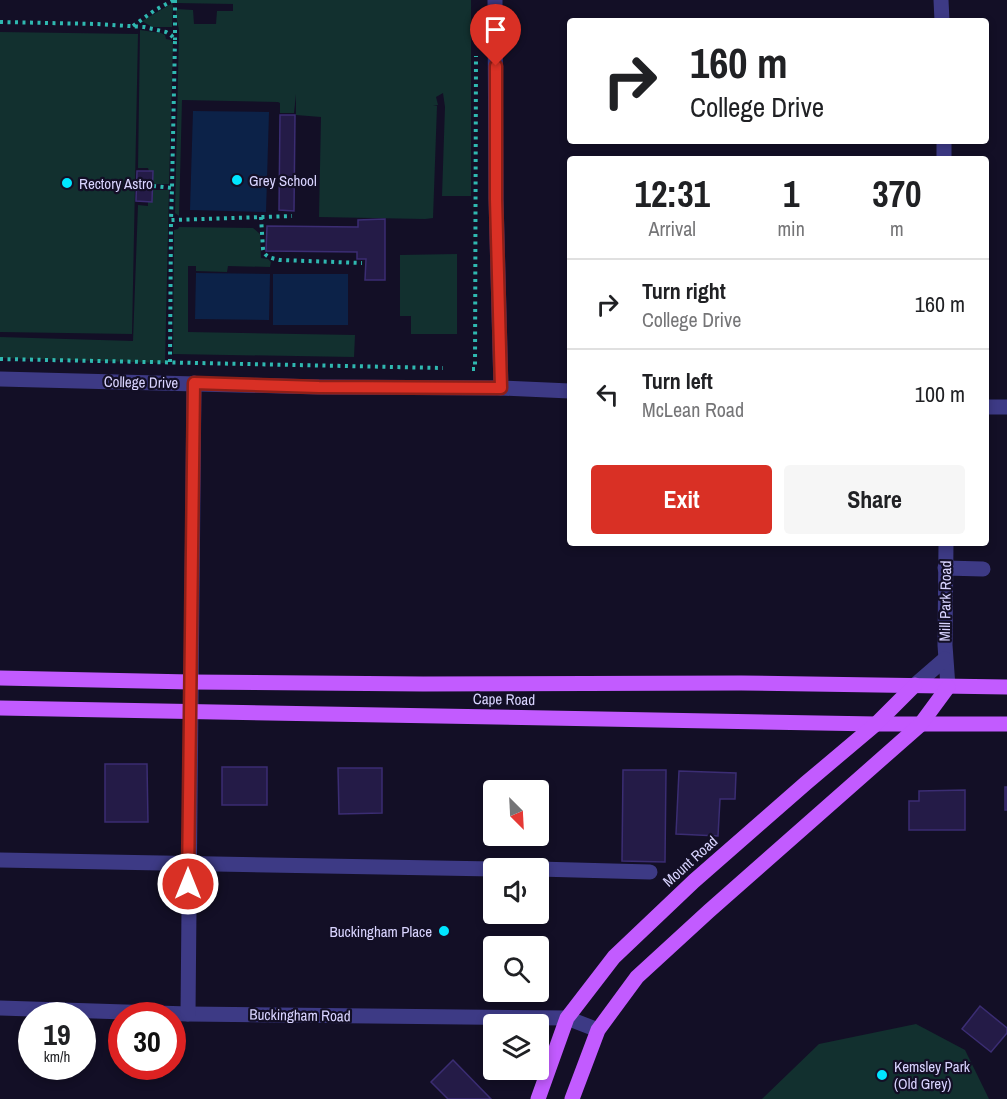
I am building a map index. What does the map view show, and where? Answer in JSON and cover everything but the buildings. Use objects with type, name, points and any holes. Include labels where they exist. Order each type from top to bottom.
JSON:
[{"type":"main road","name":"Cape Road","points":[[0,678],[411,684],[741,683],[1007,687]]},
{"type":"main road","name":"Mount Road","points":[[538,1099],[567,1018],[614,957],[702,874],[876,724],[915,685]]},
{"type":"main road","points":[[572,1099],[598,1030],[637,977],[700,918],[920,725],[948,687]]},
{"type":"main road","name":"Cape Road","points":[[0,708],[920,725],[1007,724]]},
{"type":"street","points":[[495,0],[496,199],[501,388]]},
{"type":"street","points":[[941,0],[942,18]]},
{"type":"street","name":"College Drive","points":[[0,379],[567,391]]},
{"type":"street","points":[[188,1014],[194,383]]},
{"type":"street","points":[[989,407],[1007,407]]},
{"type":"street","name":"Mill Park Road","points":[[946,546],[945,659],[948,687]]},
{"type":"street","points":[[945,568],[983,569]]},
{"type":"street","name":"Mill Park Road","points":[[915,685],[945,659]]},
{"type":"street","points":[[0,860],[483,869]]},
{"type":"street","points":[[549,869],[650,872]]},
{"type":"street","name":"Buckingham Road","points":[[0,1008],[188,1014],[567,1018],[598,1030]]},
{"type":"path","points":[[133,26],[174,0],[176,40],[170,363]]},
{"type":"path","points":[[0,22],[144,27],[166,32],[176,40]]},
{"type":"path","points":[[463,369],[475,369],[476,47]]},
{"type":"path","points":[[153,186],[172,188]]},
{"type":"path","points":[[171,220],[292,216]]},
{"type":"path","points":[[261,217],[263,249],[267,257],[280,260],[362,262]]},
{"type":"path","points":[[0,359],[452,368]]},
{"type":"green space","points":[[176,0],[471,0],[471,196],[442,196],[445,107],[443,93],[436,97],[438,105],[433,106],[437,106],[433,218],[425,219],[319,217],[321,117],[296,115],[296,94],[294,113],[280,113],[278,102],[182,100],[179,216],[175,213],[179,30],[176,9],[193,10],[194,24],[216,24],[217,11],[233,11],[233,4],[176,3]]},
{"type":"green space","points":[[171,4],[173,5],[172,27],[152,27],[142,21]]},
{"type":"green space","points":[[140,30],[161,33],[173,43],[169,184],[153,184],[153,172],[148,168],[138,168]]},
{"type":"green space","name":"Rectory Astro","points":[[0,32],[138,34],[132,334],[0,332]]},
{"type":"green space","points":[[153,190],[169,190],[165,363],[0,358],[0,337],[133,341],[138,205],[148,206],[148,202],[152,202]]},
{"type":"green space","points":[[179,227],[253,228],[260,234],[261,258],[271,262],[270,267],[228,266],[227,272],[196,271],[196,266],[188,266],[188,332],[355,335],[354,357],[173,354],[174,230]]},
{"type":"green space","points":[[457,254],[457,334],[411,334],[411,316],[400,316],[400,255]]},
{"type":"green space","name":"Kemsley Park (Old Grey)","points":[[916,1024],[965,1050],[989,1099],[762,1099],[819,1044]]},
{"type":"water","points":[[193,111],[269,112],[266,212],[190,210]]},
{"type":"water","points":[[196,273],[270,274],[269,320],[195,319]]},
{"type":"water","points":[[273,274],[348,274],[348,325],[273,325]]},
{"type":"place","name":"Grey School","points":[[237,180]]},
{"type":"place","name":"Rectory Astro","points":[[67,183]]},
{"type":"place","name":"Buckingham Place","points":[[444,931]]},
{"type":"place","name":"Kemsley Park (Old Grey)","points":[[882,1075]]},
{"type":"route","points":[[188,884],[194,383],[319,387],[501,388],[496,199],[496,66]]}]
